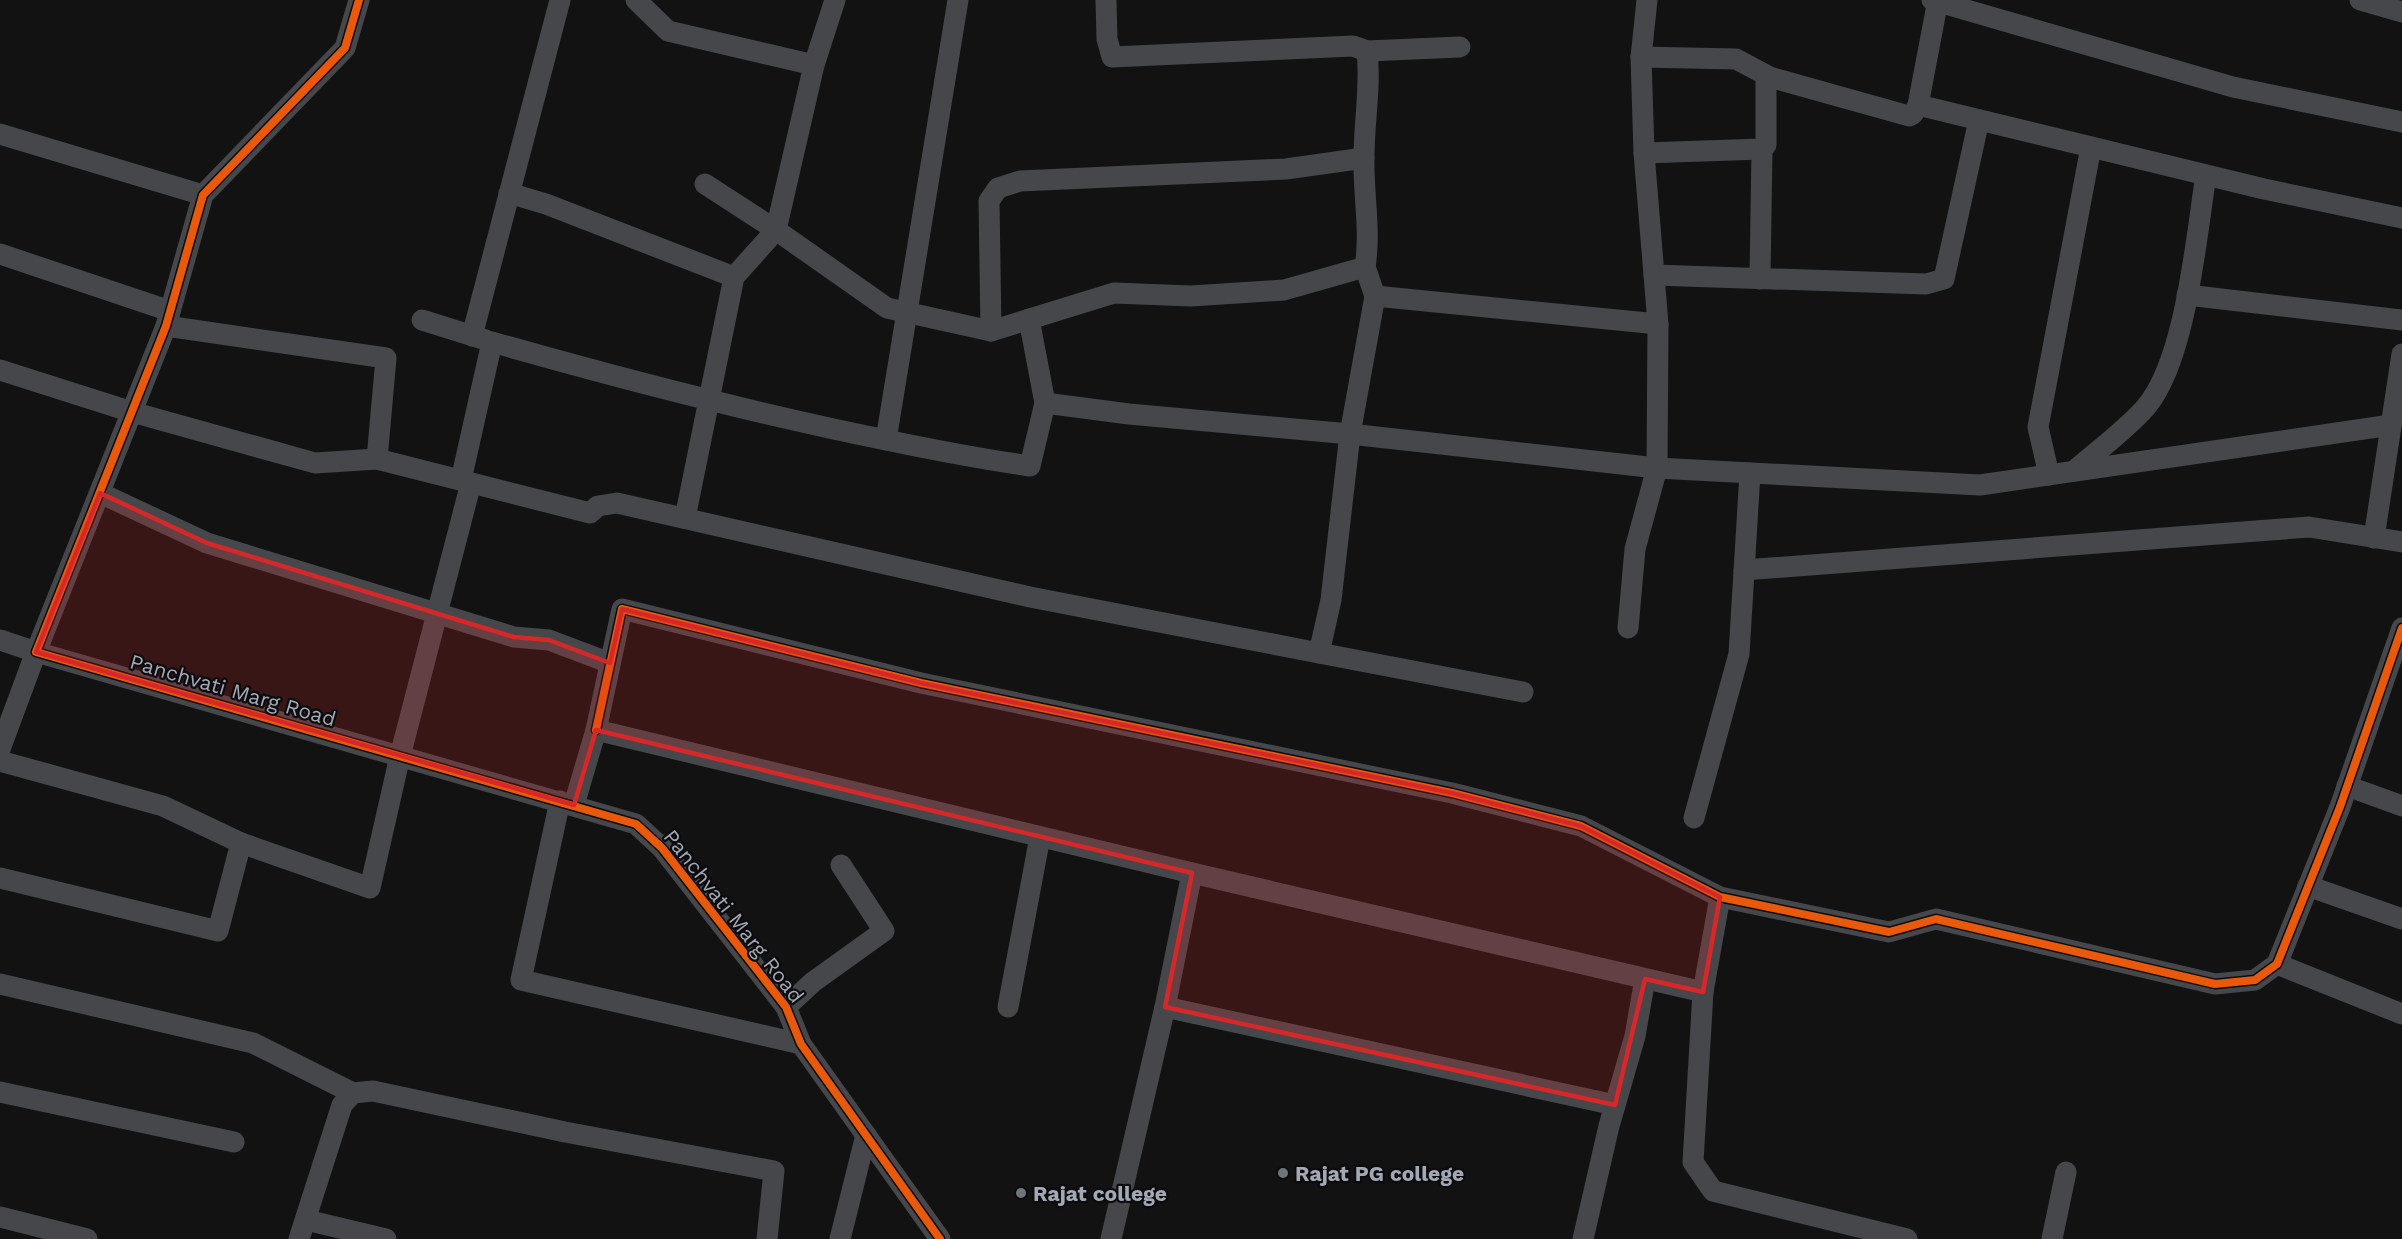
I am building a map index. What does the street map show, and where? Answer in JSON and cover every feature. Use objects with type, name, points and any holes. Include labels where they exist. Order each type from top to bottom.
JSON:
[{"type":"street","points":[[0,749],[168,319],[203,195],[345,48],[359,0]]},
{"type":"street","points":[[0,761],[163,806],[242,843],[370,888],[400,756],[437,612],[466,481],[482,339],[509,193],[560,0]]},
{"type":"street","points":[[636,0],[668,31],[814,64]]},
{"type":"street","points":[[685,518],[734,277],[776,230],[814,64],[835,0]]},
{"type":"street","points":[[886,440],[958,0]]},
{"type":"street","points":[[1106,0],[1107,39],[1112,57],[1353,46],[1366,51],[1460,47]]},
{"type":"street","points":[[1628,628],[1635,549],[1657,468],[1658,324],[1644,153],[1641,57],[1647,0]]},
{"type":"street","points":[[2360,0],[2402,12]]},
{"type":"street","points":[[1641,57],[1736,59],[1768,76],[1909,116],[1913,114],[1918,105],[1936,1],[2233,87],[2402,122]]},
{"type":"street","points":[[1319,653],[1331,600],[1350,434],[1375,296],[1365,267],[1369,244],[1364,158],[1370,75],[1366,51]]},
{"type":"street","points":[[1760,279],[1762,149],[1766,145],[1764,79],[1768,76]]},
{"type":"street","points":[[1918,105],[2206,175],[2402,218]]},
{"type":"street","points":[[1654,275],[1926,284],[1944,279],[1979,120]]},
{"type":"street","points":[[0,134],[203,195]]},
{"type":"street","points":[[2049,475],[2038,427],[2091,147]]},
{"type":"street","points":[[1644,153],[1762,149]]},
{"type":"street","points":[[991,331],[989,201],[998,188],[1020,181],[1286,170],[1364,158]]},
{"type":"street","points":[[2074,471],[2146,407],[2171,363],[2187,295],[2206,175]]},
{"type":"street","points":[[705,184],[776,230],[886,308],[991,331],[1114,293],[1191,296],[1284,290],[1365,267]]},
{"type":"street","points":[[509,193],[546,204],[734,277]]},
{"type":"street","points":[[0,254],[168,319],[386,358],[377,459]]},
{"type":"street","points":[[2187,295],[2402,320]]},
{"type":"street","points":[[1375,296],[1658,324]]},
{"type":"street","points":[[422,320],[636,382],[813,426],[984,460],[1030,465],[1045,403],[1029,320]]},
{"type":"street","points":[[2374,538],[2402,354]]},
{"type":"street","points":[[0,370],[132,412],[315,463],[377,459],[590,513],[598,506],[617,503],[1030,597],[1522,692]]},
{"type":"street","points":[[1045,403],[1129,414],[1350,434],[1657,468],[1980,485],[2391,425]]},
{"type":"street","points":[[1694,818],[1739,654],[1750,473]]},
{"type":"street","points":[[100,493],[207,543],[437,612],[514,638],[549,640],[610,663]]},
{"type":"street","points":[[1744,570],[2309,527],[2402,542]]},
{"type":"street","points":[[801,1044],[521,980],[567,803],[596,730],[622,609],[921,683],[1452,793],[1581,826],[1720,897],[1889,932],[1936,919],[2215,984],[2255,980],[2277,964],[2347,786],[2402,628]]},
{"type":"street","name":"Panchvati Marg Road","points":[[0,640],[636,824],[662,848],[786,1007],[801,1044],[940,1239]]},
{"type":"street","points":[[596,730],[1192,873],[1703,992]]},
{"type":"street","points":[[2347,786],[2402,806]]},
{"type":"street","points":[[1008,1007],[1040,837]]},
{"type":"street","points":[[0,878],[218,931],[242,843]]},
{"type":"street","points":[[786,1007],[813,982],[884,931],[841,866]]},
{"type":"street","points":[[1112,1239],[1165,1007],[1192,873]]},
{"type":"street","points":[[2308,886],[2402,919]]},
{"type":"street","points":[[1720,897],[1703,992],[1693,1162],[1713,1191],[1907,1239]]},
{"type":"street","points":[[2277,964],[2402,1014]]},
{"type":"street","points":[[1583,1239],[1615,1105],[1635,1036],[1645,979]]},
{"type":"street","points":[[0,984],[253,1043],[353,1093],[373,1091],[391,1094],[565,1132],[774,1171],[767,1239]]},
{"type":"street","points":[[1165,1007],[1615,1105]]},
{"type":"street","points":[[0,1092],[234,1142]]},
{"type":"street","points":[[353,1093],[342,1105],[336,1120],[302,1229],[387,1239]]},
{"type":"street","points":[[840,1239],[866,1135]]},
{"type":"street","points":[[2052,1239],[2066,1172]]},
{"type":"street","points":[[0,1217],[87,1239]]},
{"type":"highlighted area","points":[[100,493],[207,543],[514,637],[549,640],[610,663],[622,609],[921,683],[1452,793],[1581,826],[1720,897],[1703,992],[1645,979],[1615,1105],[1165,1007],[1192,873],[596,730],[574,805],[36,652]]},
{"type":"cycle path","points":[[359,0],[345,48],[203,195],[166,326],[36,652],[636,824],[662,848],[786,1007],[801,1044],[940,1239]]},
{"type":"cycle path","points":[[596,730],[622,609],[921,683],[1452,793],[1581,826],[1720,897],[1889,932],[1936,919],[2215,984],[2255,980],[2277,964],[2340,807],[2402,628]]},
{"type":"place","name":"Rajat PG college","points":[[1283,1173]]},
{"type":"place","name":"Rajat college","points":[[1021,1193]]}]
